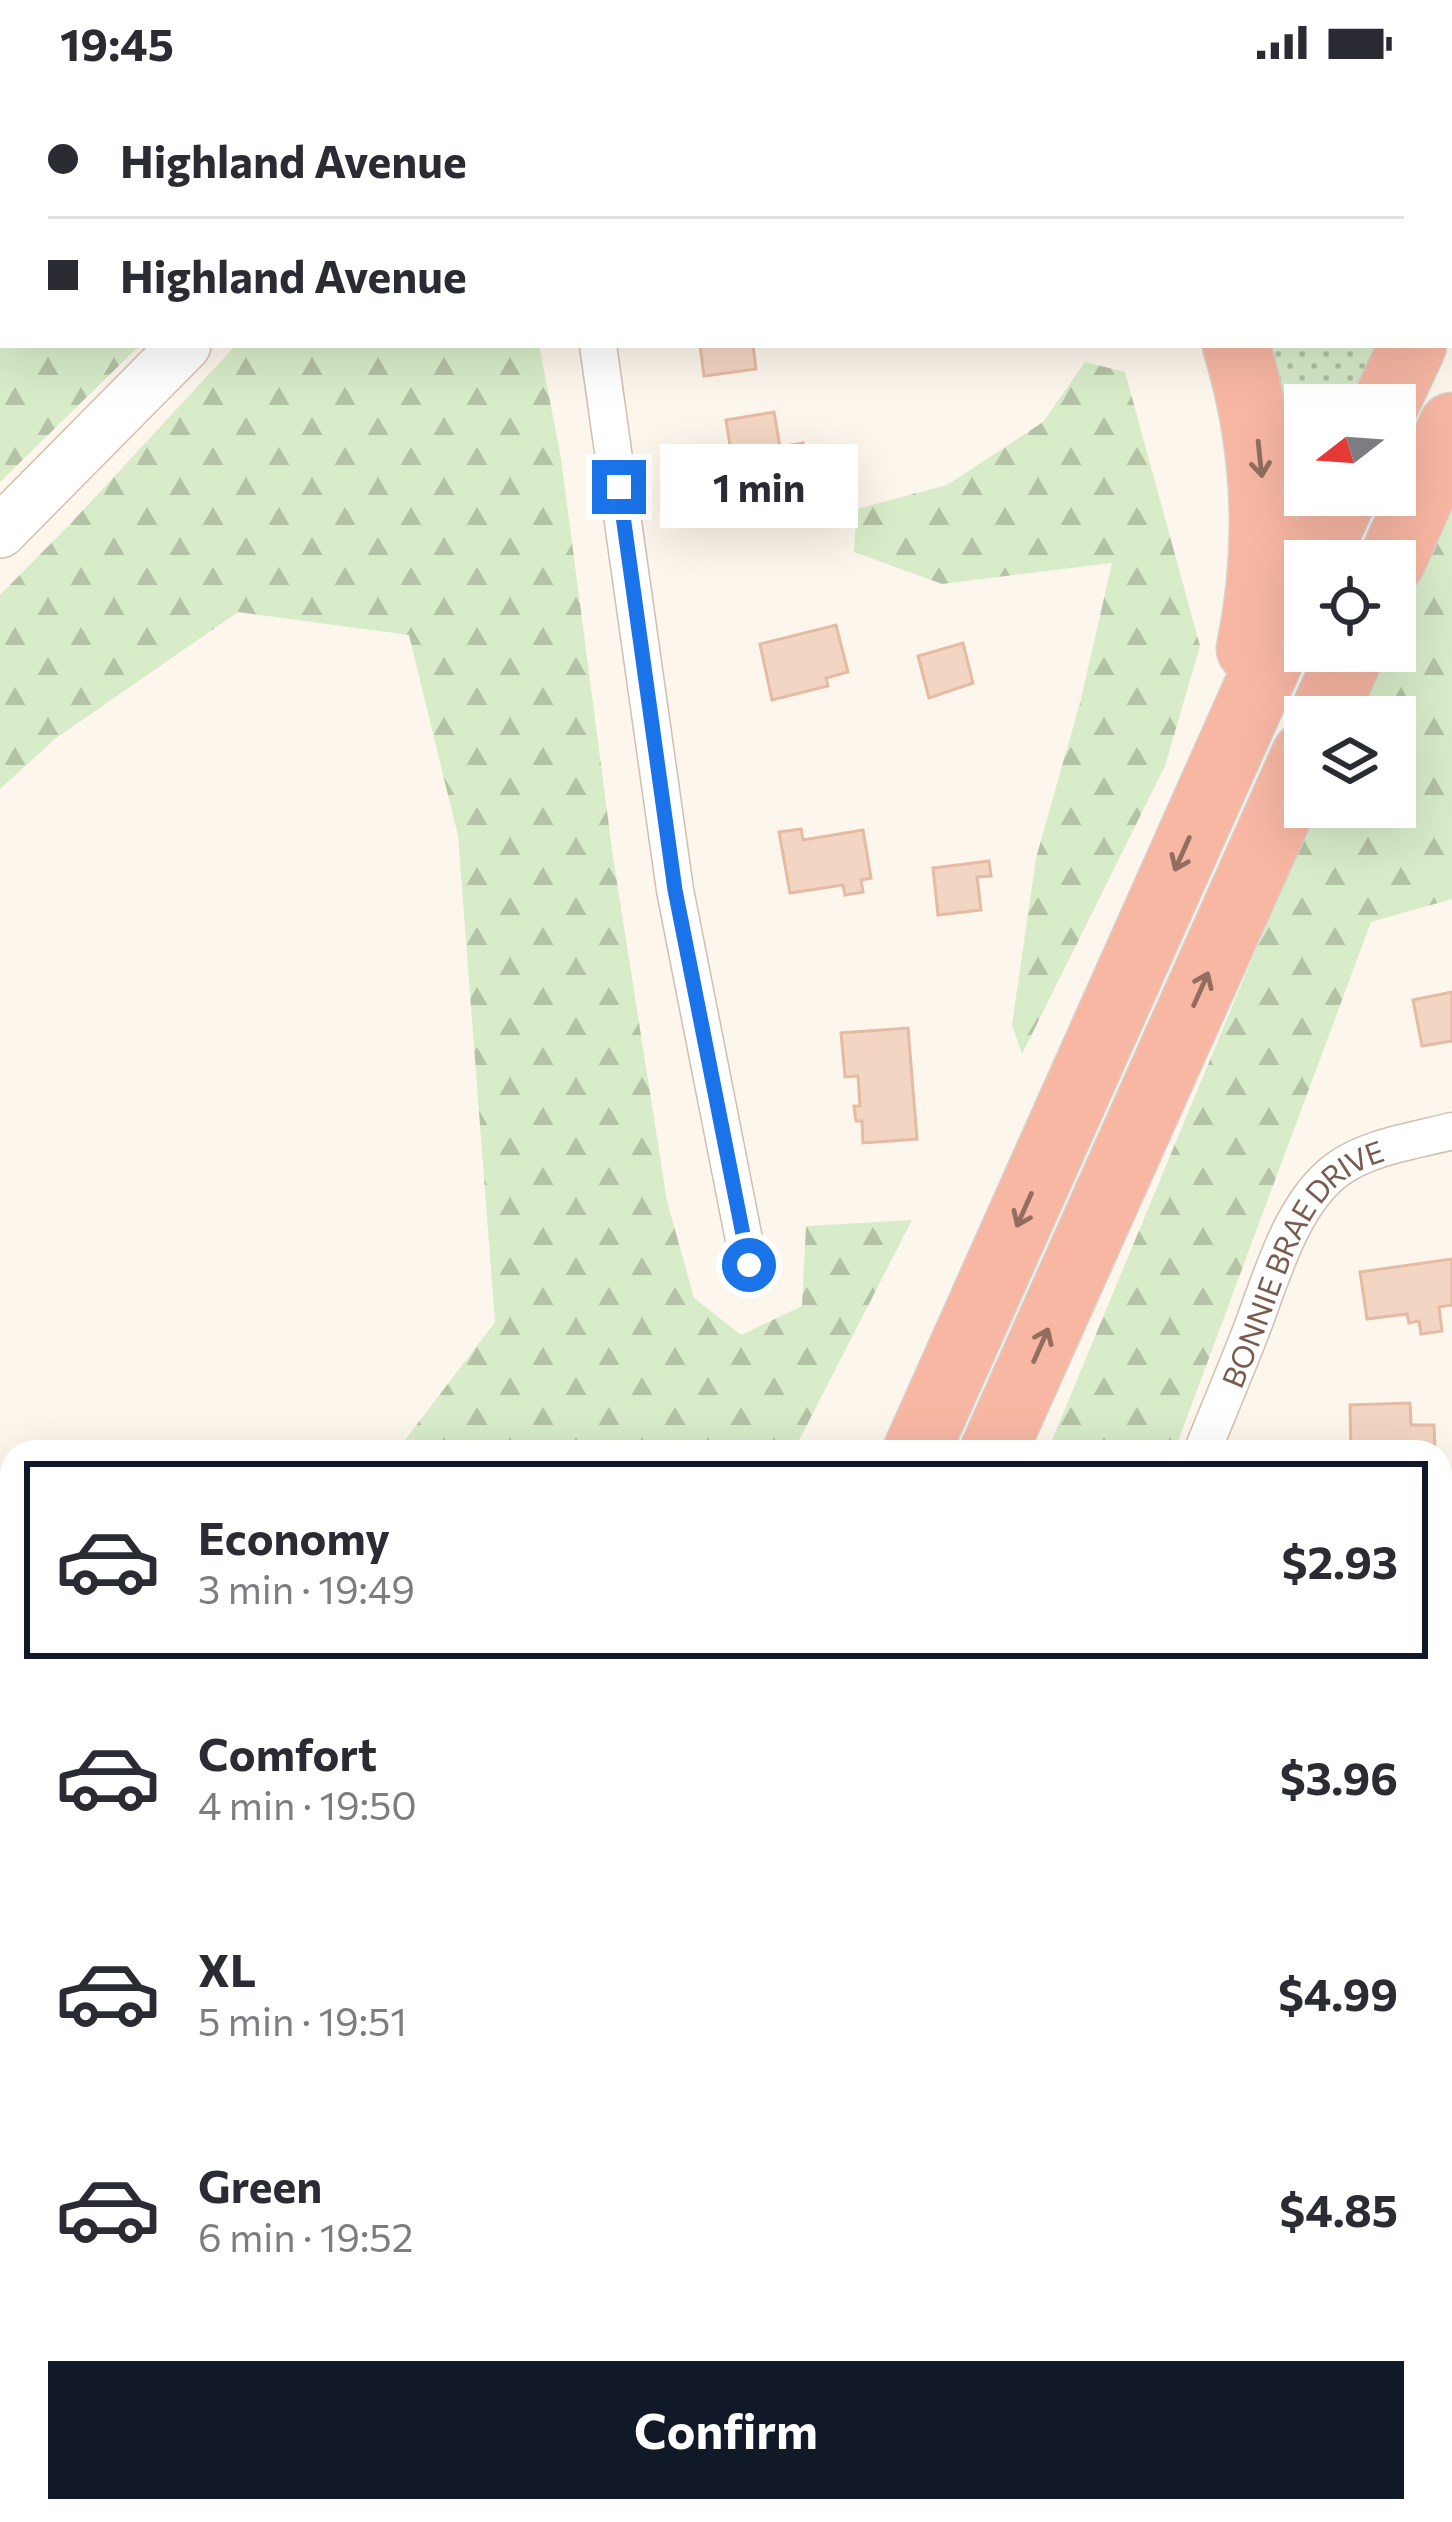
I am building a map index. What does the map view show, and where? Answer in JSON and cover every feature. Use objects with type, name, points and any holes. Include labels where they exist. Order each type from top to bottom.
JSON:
[{"type":"highway","points":[[1229,747],[1258,609],[1264,520],[1256,429],[1237,348]]},
{"type":"highway","points":[[1395,384],[1412,348]]},
{"type":"highway","points":[[1401,540],[1452,426]]},
{"type":"highway","points":[[921,1440],[1284,627]]},
{"type":"highway","points":[[998,1440],[1284,802]]},
{"type":"main road","points":[[0,532],[182,348]]},
{"type":"street","points":[[598,348],[675,890],[749,1265]]},
{"type":"street","name":"BONNIE BRAE DRIVE","points":[[1207,1440],[1277,1259],[1320,1186],[1352,1161],[1452,1131]]},
{"type":"green space","points":[[0,348],[137,348],[0,482]]},
{"type":"green space","points":[[233,348],[540,348],[561,458],[613,857],[667,1201],[694,1298],[741,1335],[802,1306],[806,1226],[912,1220],[799,1440],[405,1440],[495,1322],[458,836],[409,635],[238,612],[55,739],[0,789],[0,595]]},
{"type":"green space","points":[[1260,348],[1384,348],[1368,384],[1284,384],[1284,479]]},
{"type":"green space","points":[[1085,362],[1125,372],[1200,646],[1165,766],[1022,1054],[1012,1025],[1036,858],[1081,699],[1112,563],[942,584],[854,552],[857,509],[947,485],[1043,422]]},
{"type":"green space","points":[[1452,492],[1452,899],[1371,922],[1178,1440],[1052,1440],[1306,828],[1416,828],[1416,696],[1362,696],[1372,672],[1416,672],[1416,573]]},
{"type":"green space","points":[[1291,516],[1311,516],[1300,540],[1296,540]]},
{"type":"building","points":[[700,348],[753,348],[756,369],[704,376]]},
{"type":"building","points":[[774,412],[780,447],[803,443],[810,485],[782,490],[784,502],[756,507],[754,491],[736,494],[732,472],[724,473],[721,454],[731,452],[726,420]]},
{"type":"building","points":[[836,625],[848,672],[826,678],[828,686],[772,700],[760,644]]},
{"type":"building","points":[[963,643],[973,683],[929,698],[918,656]]},
{"type":"building","points":[[801,829],[803,840],[863,830],[871,878],[861,880],[863,892],[845,895],[843,885],[790,893],[779,832]]},
{"type":"building","points":[[989,861],[991,876],[977,877],[981,910],[938,915],[933,868]]},
{"type":"building","points":[[1452,992],[1452,1041],[1422,1046],[1413,1000]]},
{"type":"building","points":[[908,1028],[917,1139],[863,1143],[862,1121],[856,1121],[854,1106],[860,1106],[858,1076],[845,1077],[841,1033]]},
{"type":"building","points":[[1452,1259],[1452,1305],[1439,1307],[1442,1331],[1421,1334],[1419,1321],[1409,1323],[1407,1314],[1367,1319],[1360,1272]]},
{"type":"building","points":[[1410,1403],[1411,1425],[1434,1425],[1435,1440],[1351,1440],[1350,1405]]},
{"type":"route","points":[[619,487],[675,890],[749,1265]]}]
